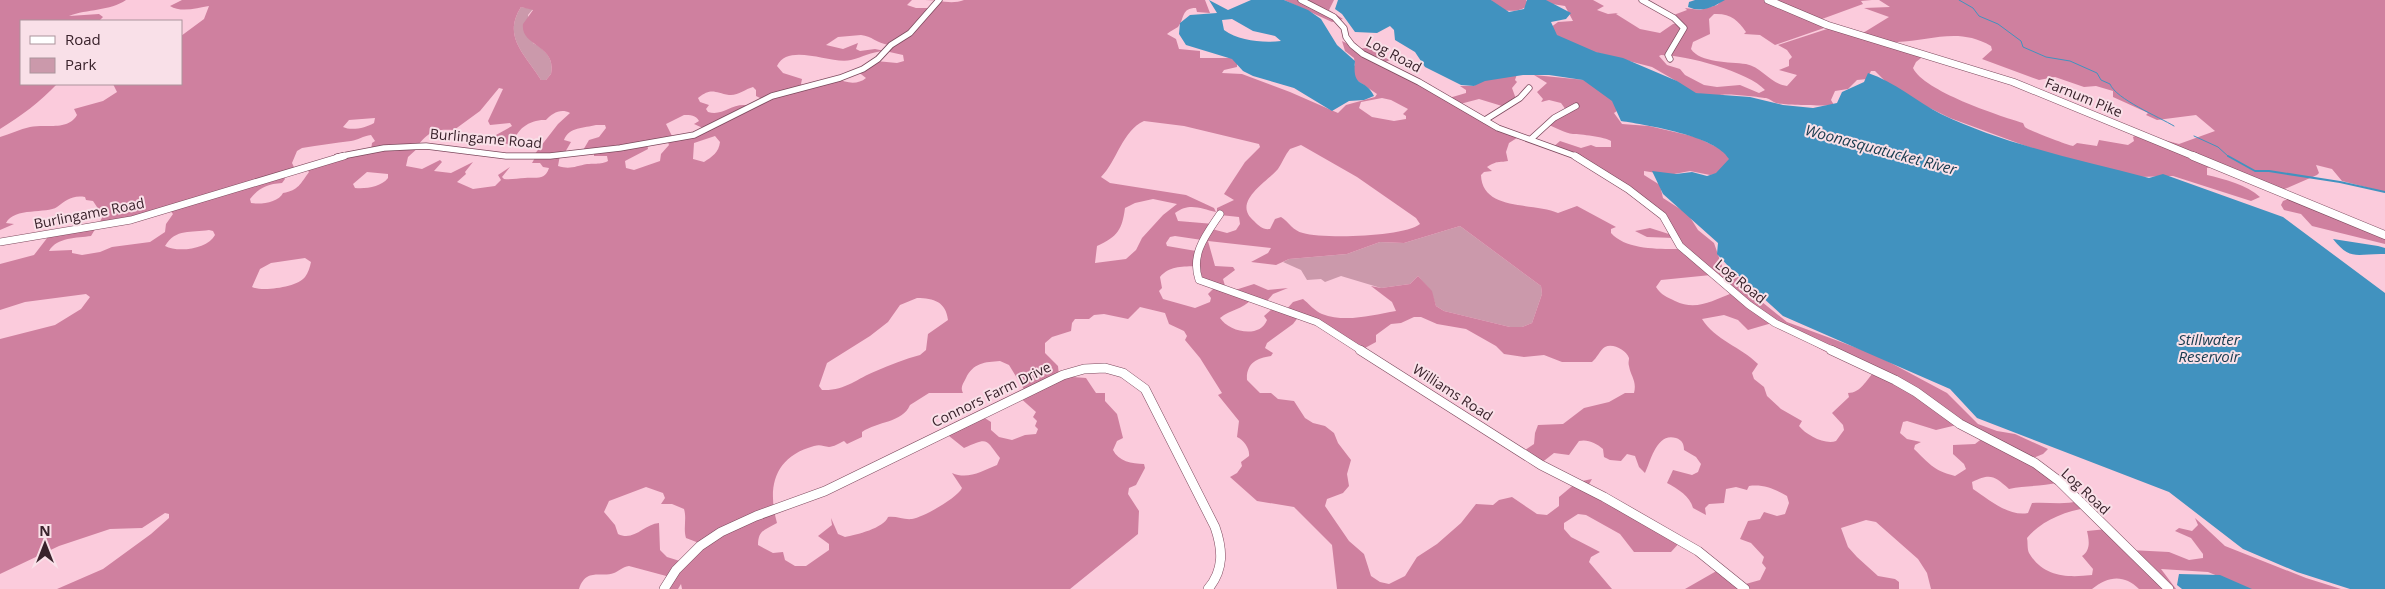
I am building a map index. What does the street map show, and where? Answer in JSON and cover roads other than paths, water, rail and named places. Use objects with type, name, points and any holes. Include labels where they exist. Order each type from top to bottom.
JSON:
[{"type":"main road","name":"Farnum Pike","points":[[1768,0],[1832,26],[1955,62],[2013,82],[2385,235]]},
{"type":"street","name":"Burlingame Road","points":[[0,242],[131,220],[329,159],[384,148],[426,146],[506,156],[550,156],[620,148],[694,135],[772,96],[840,78],[864,69],[878,59],[891,45],[910,33],[939,0]]},
{"type":"street","name":"Log Road","points":[[1301,0],[1334,17],[1344,28],[1346,37],[1352,45],[1363,54],[1419,82],[1498,128],[1577,157],[1602,172],[1663,216],[1680,246],[1743,300],[1775,323],[1895,380],[1923,396],[1960,424],[2035,463],[2059,481],[2169,589]]},
{"type":"street","points":[[1642,0],[1674,18],[1684,28],[1668,55],[1670,59]]},
{"type":"street","points":[[1485,120],[1496,110],[1526,93],[1529,88]]},
{"type":"street","points":[[1531,139],[1554,118],[1576,106]]},
{"type":"street","name":"Williams Road","points":[[1220,214],[1200,244],[1195,257],[1194,271],[1198,280],[1317,322],[1541,465],[1604,497],[1698,551],[1745,589]]},
{"type":"street","name":"Connors Farm Drive","points":[[664,589],[676,570],[700,546],[721,532],[756,516],[825,491],[1063,375],[1084,368],[1105,368],[1123,373],[1145,389],[1221,542],[1222,559],[1217,576],[1208,589]]},
{"type":"water","points":[[1209,0],[1228,10],[1251,0],[1284,0],[1308,10],[1321,19],[1337,45],[1355,61],[1355,76],[1357,80],[1367,87],[1374,96],[1364,100],[1349,101],[1332,111],[1294,88],[1253,76],[1243,71],[1232,59],[1186,45],[1179,34],[1180,23],[1190,15],[1217,13]],"holes":[[[1232,19],[1253,31],[1275,36],[1281,41],[1267,42],[1237,37],[1224,30],[1222,20]]]},
{"type":"water","name":"Stillwater Reservoir","points":[[1338,0],[1491,0],[1509,12],[1524,9],[1527,0],[1546,0],[1571,13],[1566,19],[1551,22],[1557,35],[1596,52],[1623,58],[1677,81],[1696,93],[1750,97],[1783,105],[1813,108],[1837,103],[1842,92],[1864,82],[1868,73],[1896,86],[1941,114],[1991,135],[2044,151],[2149,178],[2163,174],[2283,217],[2385,293],[2385,589],[2350,589],[2297,572],[2243,549],[2169,492],[1977,418],[1950,389],[1783,316],[1717,254],[1718,243],[1663,194],[1652,171],[1676,174],[1692,172],[1707,176],[1716,173],[1729,159],[1722,151],[1696,138],[1680,133],[1621,121],[1612,101],[1583,80],[1549,75],[1523,75],[1485,81],[1474,86],[1461,85],[1425,67],[1415,52],[1395,40],[1394,30],[1390,26],[1377,33],[1355,32],[1342,14],[1335,9]]},
{"type":"water","points":[[1695,0],[1725,0],[1712,7],[1703,9],[1688,7],[1689,2]]},
{"type":"water","points":[[2333,239],[2385,248],[2385,254],[2350,254]]},
{"type":"water","points":[[2179,574],[2220,575],[2252,589],[2182,589],[2177,585]]},
{"type":"waterway","points":[[1959,0],[1973,8],[1979,16],[1998,24],[2021,41],[2023,47],[2046,57],[2070,61],[2097,73],[2101,80],[2110,84],[2120,96],[2174,126]]},
{"type":"waterway","points":[[2194,136],[2218,147],[2229,157]]},
{"type":"waterway","points":[[2228,156],[2255,171],[2269,171],[2340,182],[2385,192]]},
{"type":"water label","name":"Woonasquatucket River","points":[[1881,149]]}]
